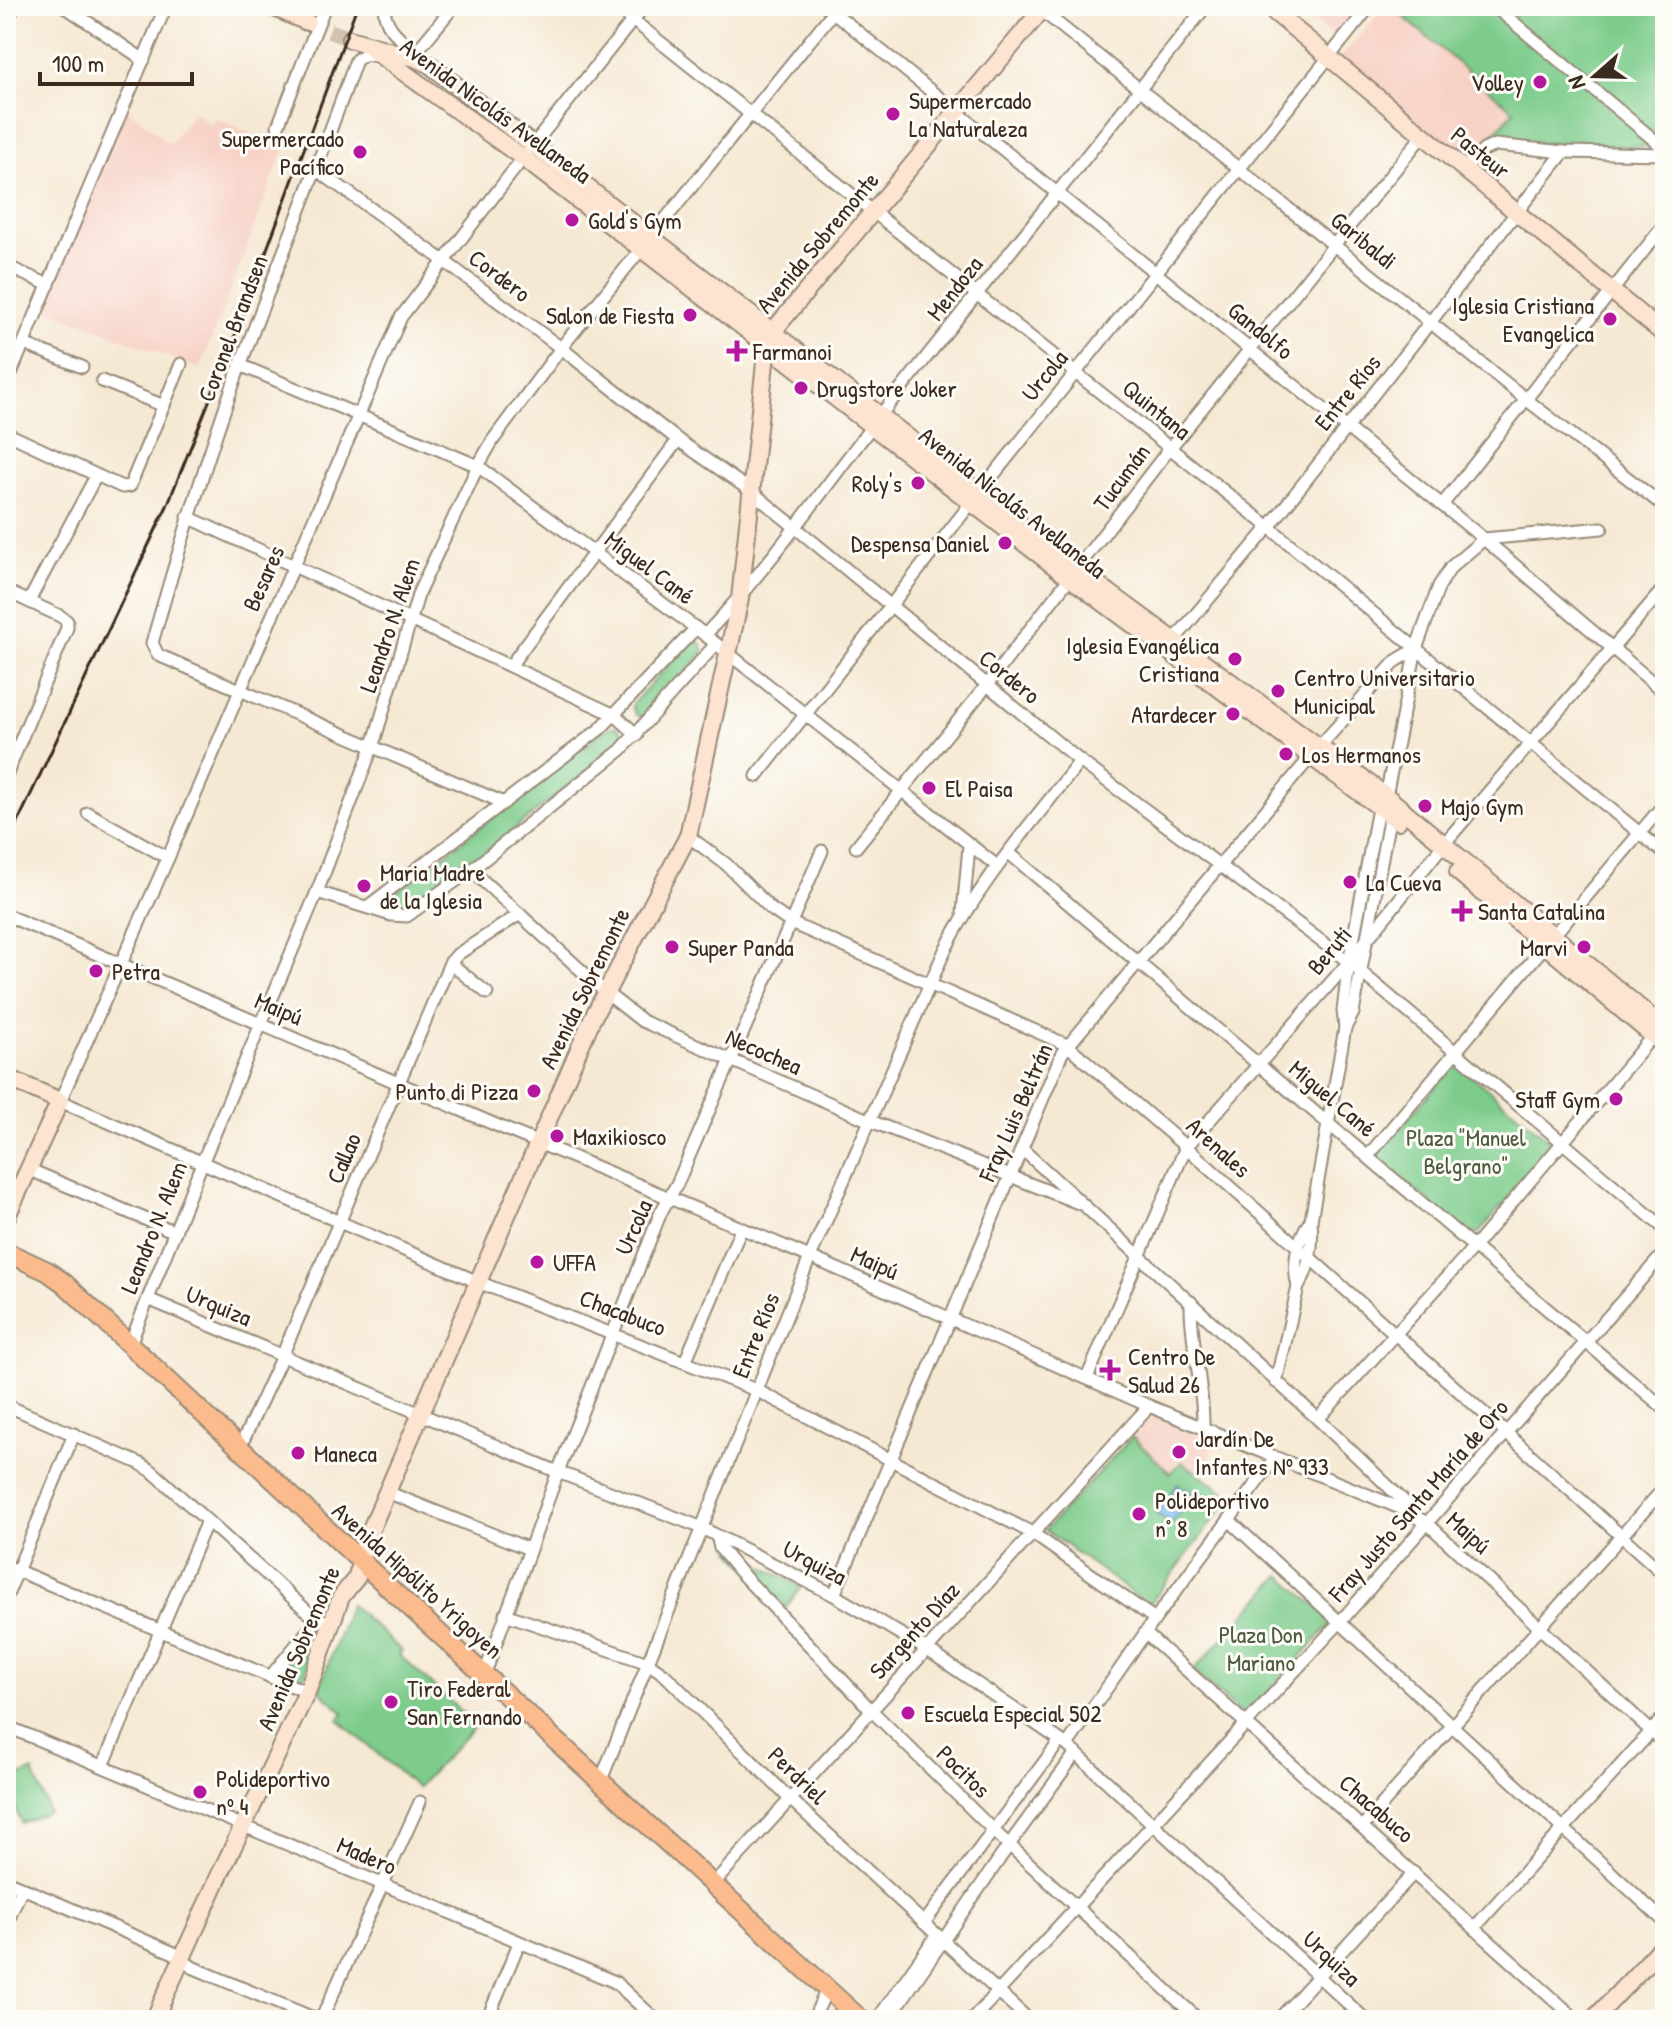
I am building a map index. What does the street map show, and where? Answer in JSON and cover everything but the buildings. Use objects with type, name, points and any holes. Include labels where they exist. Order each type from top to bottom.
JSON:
[{"type":"main road","points":[[270,6],[307,22]]},
{"type":"main road","name":"Pasteur","points":[[1267,6],[1665,335]]},
{"type":"main road","name":"Avenida Sobremonte","points":[[154,2020],[307,1692],[325,1620],[357,1577],[360,1560],[387,1492],[537,1142],[605,992],[688,836],[723,649],[740,599],[770,337],[1041,7]]},
{"type":"main road","name":"Avenida Nicolás Avellaneda","points":[[528,151],[357,41],[430,65],[528,151],[1074,574],[1385,805],[1662,1031]]},
{"type":"main road","name":"Chacabuco","points":[[6,1077],[60,1101]]},
{"type":"main road","name":"Besares","points":[[6,1218],[60,1101]]},
{"type":"main road","name":"Avenida Hipólito Yrigoyen","points":[[6,1252],[47,1271],[130,1344],[827,1989],[846,2013],[861,2020]]},
{"type":"main road","points":[[1593,2020],[1665,1944]]},
{"type":"street","points":[[6,24],[14,6]]},
{"type":"street","points":[[64,6],[144,60]]},
{"type":"street","points":[[6,385],[166,6]]},
{"type":"street","points":[[278,126],[325,6]]},
{"type":"street","points":[[385,6],[385,19],[430,65]]},
{"type":"street","points":[[416,52],[454,6]]},
{"type":"street","name":"Quintana","points":[[615,6],[1269,527],[1665,854]]},
{"type":"street","name":"Besares","points":[[60,1101],[401,317],[644,6]]},
{"type":"street","name":"Mendoza","points":[[389,893],[615,715],[700,632],[740,599],[1056,192],[1206,6]]},
{"type":"street","name":"Urcola","points":[[757,776],[975,497],[1370,6]]},
{"type":"street","points":[[1494,6],[1665,154]]},
{"type":"street","name":"Garibaldi","points":[[1041,7],[1140,90],[1665,507]]},
{"type":"street","name":"Gandolfo","points":[[833,8],[1484,539],[1665,693]]},
{"type":"street","name":"Leandro N. Alem","points":[[130,1344],[202,1163],[317,892],[373,745],[419,592],[478,466],[493,440],[561,348],[751,116],[833,8]]},
{"type":"street","name":"Coronel Brandsen","points":[[240,690],[158,655],[152,643],[188,517],[240,365],[358,57],[366,54],[387,60]]},
{"type":"street","name":"Tucumán","points":[[856,847],[987,685],[1170,448],[1423,135]]},
{"type":"street","points":[[1464,169],[1484,150],[1495,145],[1561,155],[1665,154]]},
{"type":"street","name":"Entre Ríos","points":[[1170,645],[1269,527],[1561,155]]},
{"type":"street","name":"Cordero","points":[[317,170],[561,348],[678,440],[751,491],[1080,761],[1349,962],[1665,1229]]},
{"type":"street","points":[[1442,505],[1665,224]]},
{"type":"street","points":[[6,266],[49,285]]},
{"type":"street","points":[[24,344],[82,367]]},
{"type":"street","points":[[6,433],[122,487],[133,482],[181,364]]},
{"type":"street","name":"Miguel Cané","points":[[240,365],[478,466],[723,649],[997,866]]},
{"type":"street","points":[[102,381],[164,406]]},
{"type":"street","points":[[510,666],[678,440]]},
{"type":"street","points":[[29,601],[96,476]]},
{"type":"street","points":[[188,517],[615,715],[637,735]]},
{"type":"street","points":[[1276,1382],[1298,1287],[1306,1275],[1309,1258],[1311,1220],[1345,1028],[1343,1011],[1349,962],[1416,649],[1441,583],[1451,567],[1484,539],[1602,528]]},
{"type":"street","name":"Beruti","points":[[1087,1378],[1186,1147],[1349,962],[1440,849],[1665,587]]},
{"type":"street","points":[[6,591],[67,621],[67,628],[10,754],[6,776]]},
{"type":"street","points":[[317,892],[390,915],[407,916],[471,870],[621,750],[723,649]]},
{"type":"street","name":"Fray Luis Beltrán","points":[[834,1595],[1067,1045],[1396,661],[1416,649]]},
{"type":"street","points":[[240,690],[504,803]]},
{"type":"street","name":"Entre Ríos","points":[[601,1780],[810,1257],[930,984],[963,914],[1080,761]]},
{"type":"street","points":[[1368,1156],[1665,803]]},
{"type":"street","points":[[1345,1028],[1353,1013],[1366,941],[1385,805]]},
{"type":"street","points":[[88,813],[168,858]]},
{"type":"street","name":"Arenales","points":[[688,836],[726,864],[771,909],[791,923],[1067,1045],[1396,1332],[1665,1575]]},
{"type":"street","name":"Entre Ríos","points":[[963,914],[969,846]]},
{"type":"street","name":"Urcola","points":[[485,1673],[558,1472],[661,1212],[670,1198],[822,851]]},
{"type":"street","name":"Miguel Cané","points":[[1009,853],[1665,1409]]},
{"type":"street","name":"Necochea","points":[[471,870],[605,992],[642,1021],[868,1120],[1081,1204]]},
{"type":"street","points":[[389,893],[386,905],[390,915]]},
{"type":"street","points":[[367,907],[389,893]]},
{"type":"street","name":"Callao","points":[[240,1447],[450,963],[458,954],[520,914]]},
{"type":"street","name":"Maipú","points":[[6,915],[810,1257],[1149,1406],[1400,1508],[1427,1523],[1665,1744]]},
{"type":"street","points":[[450,963],[487,993]]},
{"type":"street","points":[[1318,1419],[1475,1246],[1662,1031]]},
{"type":"street","name":"Chacabuco","points":[[60,1101],[478,1282],[756,1390],[1032,1533],[1155,1619]]},
{"type":"street","name":"Necochea","points":[[1022,1149],[1318,1419],[1427,1523]]},
{"type":"street","points":[[28,1169],[175,1232]]},
{"type":"street","points":[[1298,1287],[1294,1273],[1298,1248],[1301,1233],[1311,1220]]},
{"type":"street","points":[[685,1362],[741,1229]]},
{"type":"street","name":"Fray Justo Santa María de Oro","points":[[972,2020],[1340,1622],[1665,1252]]},
{"type":"street","name":"Urquiza","points":[[148,1299],[420,1415],[700,1527],[834,1595],[926,1649],[1068,1746],[1366,2020]]},
{"type":"street","points":[[1191,1302],[1190,1322],[1203,1427]]},
{"type":"street","points":[[6,1405],[141,1464],[325,1620],[270,1677]]},
{"type":"street","name":"Sargento Díaz","points":[[713,1884],[1149,1406]]},
{"type":"street","points":[[6,1598],[12,1568],[74,1434]]},
{"type":"street","points":[[877,2020],[1009,1845],[1068,1746],[1145,1633],[1275,1458]]},
{"type":"street","points":[[1362,1827],[1665,1487]]},
{"type":"street","points":[[387,1492],[529,1549]]},
{"type":"street","points":[[1229,1520],[1665,1922]]},
{"type":"street","points":[[103,1766],[207,1521]]},
{"type":"street","name":"Pocitos","points":[[717,1536],[720,1548],[739,1571],[871,1710],[994,1831],[1199,2020]]},
{"type":"street","points":[[12,1568],[307,1692]]},
{"type":"street","name":"Perdriel","points":[[505,1614],[648,1663],[664,1674],[790,1799],[1029,2020]]},
{"type":"street","name":"Chacabuco","points":[[1145,1633],[1577,2020]]},
{"type":"street","points":[[1475,1927],[1665,1716]]},
{"type":"street","name":"Madero","points":[[6,1726],[615,1982],[652,2018]]},
{"type":"street","points":[[924,1923],[994,1831],[1068,1746]]},
{"type":"street","points":[[6,1881],[319,2020],[420,1802]]},
{"type":"street","points":[[1278,2020],[1414,1873]]},
{"type":"street","points":[[6,1925],[22,1888]]},
{"type":"street","points":[[888,2020],[940,1938]]},
{"type":"street","points":[[487,2020],[519,1943]]},
{"type":"street","points":[[813,2020],[827,1989]]},
{"type":"shaded area","points":[[1296,6],[1361,6],[1335,37]]},
{"type":"shaded area","points":[[1386,6],[1391,6],[1515,111],[1464,163],[1340,58]]},
{"type":"shaded area","points":[[127,108],[170,144],[194,112],[211,125],[214,117],[267,140],[274,124],[291,131],[200,369],[44,308]]},
{"type":"shaded area","name":"Jardín De Infantes Nº 933","points":[[1157,1417],[1213,1442],[1203,1477],[1182,1462],[1171,1474],[1132,1437],[1150,1418]]},
{"type":"green space","points":[[1391,6],[1494,6],[1511,20],[1523,6],[1665,6],[1665,147],[1564,145],[1490,138],[1514,111]]},
{"type":"green space","points":[[692,640],[701,643],[704,652],[643,718],[636,715],[632,707],[634,702]]},
{"type":"green space","points":[[614,726],[622,732],[622,743],[473,862],[406,911],[394,909],[392,895]]},
{"type":"green space","name":"Plaza \"Manuel Belgrano\"","points":[[1456,1063],[1548,1139],[1551,1147],[1479,1233],[1474,1235],[1467,1233],[1378,1157],[1380,1150]]},
{"type":"green space","name":"Polideportivo n° 8","points":[[1132,1437],[1170,1473],[1182,1462],[1231,1497],[1149,1605],[1045,1530]]},
{"type":"green space","points":[[730,1549],[801,1587],[786,1608]]},
{"type":"green space","name":"Plaza Don Mariano","points":[[1281,1575],[1329,1618],[1330,1625],[1251,1711],[1242,1714],[1193,1671]]},
{"type":"green space","name":"Tiro Federal San Fernando","points":[[350,1604],[402,1651],[399,1655],[476,1725],[417,1788],[339,1720],[344,1713],[319,1690]]},
{"type":"green space","points":[[315,1634],[318,1637],[302,1683],[279,1674]]},
{"type":"green space","points":[[33,1771],[49,1812],[21,1823],[6,1781]]},
{"type":"water","points":[[1178,1484],[1193,1494],[1171,1524],[1156,1513]]},
{"type":"tunnel","points":[[307,22],[350,39]]},
{"type":"railway","points":[[6,847],[167,506],[230,349],[357,6]]},
{"type":"place","name":"Volley","points":[[1540,82]]},
{"type":"place","name":"Supermercado La Naturaleza","points":[[893,114]]},
{"type":"place","name":"Supermercado Pacífico","points":[[360,152]]},
{"type":"place","name":"Gold's Gym","points":[[572,220]]},
{"type":"place","name":"Salon de Fiesta","points":[[690,315]]},
{"type":"place","name":"Iglesia Cristiana Evangelica","points":[[1610,319]]},
{"type":"place","name":"Farmanoi","points":[[737,351]]},
{"type":"place","name":"Drugstore Joker","points":[[801,388]]},
{"type":"place","name":"Roly's","points":[[918,483]]},
{"type":"place","name":"Despensa Daniel","points":[[1005,543]]},
{"type":"place","name":"Iglesia Evangélica Cristiana","points":[[1235,659]]},
{"type":"place","name":"Centro Universitario Municipal","points":[[1278,691]]},
{"type":"place","name":"Atardecer","points":[[1233,714]]},
{"type":"place","name":"Los Hermanos","points":[[1286,754]]},
{"type":"place","name":"El Paisa","points":[[929,788]]},
{"type":"place","name":"Majo Gym","points":[[1425,806]]},
{"type":"place","name":"La Cueva","points":[[1350,882]]},
{"type":"place","name":"Maria Madre de la Iglesia","points":[[364,886]]},
{"type":"place","name":"Santa Catalina","points":[[1462,911]]},
{"type":"place","name":"Super Panda","points":[[672,947]]},
{"type":"place","name":"Marvi","points":[[1584,947]]},
{"type":"place","name":"Petra","points":[[96,971]]},
{"type":"place","name":"Punto di Pizza","points":[[534,1091]]},
{"type":"place","name":"Staff Gym","points":[[1616,1099]]},
{"type":"place","name":"Maxikiosco","points":[[557,1136]]},
{"type":"place","name":"UFFA","points":[[537,1262]]},
{"type":"place","name":"Centro De Salud 26","points":[[1110,1370]]},
{"type":"place","name":"Jardín De Infantes Nº 933","points":[[1179,1452]]},
{"type":"place","name":"Maneca","points":[[298,1453]]},
{"type":"place","name":"Polideportivo n° 8","points":[[1139,1514]]},
{"type":"place","name":"Tiro Federal San Fernando","points":[[391,1702]]},
{"type":"place","name":"Escuela Especial 502","points":[[908,1713]]},
{"type":"place","name":"Polideportivo nº 4","points":[[200,1792]]}]
